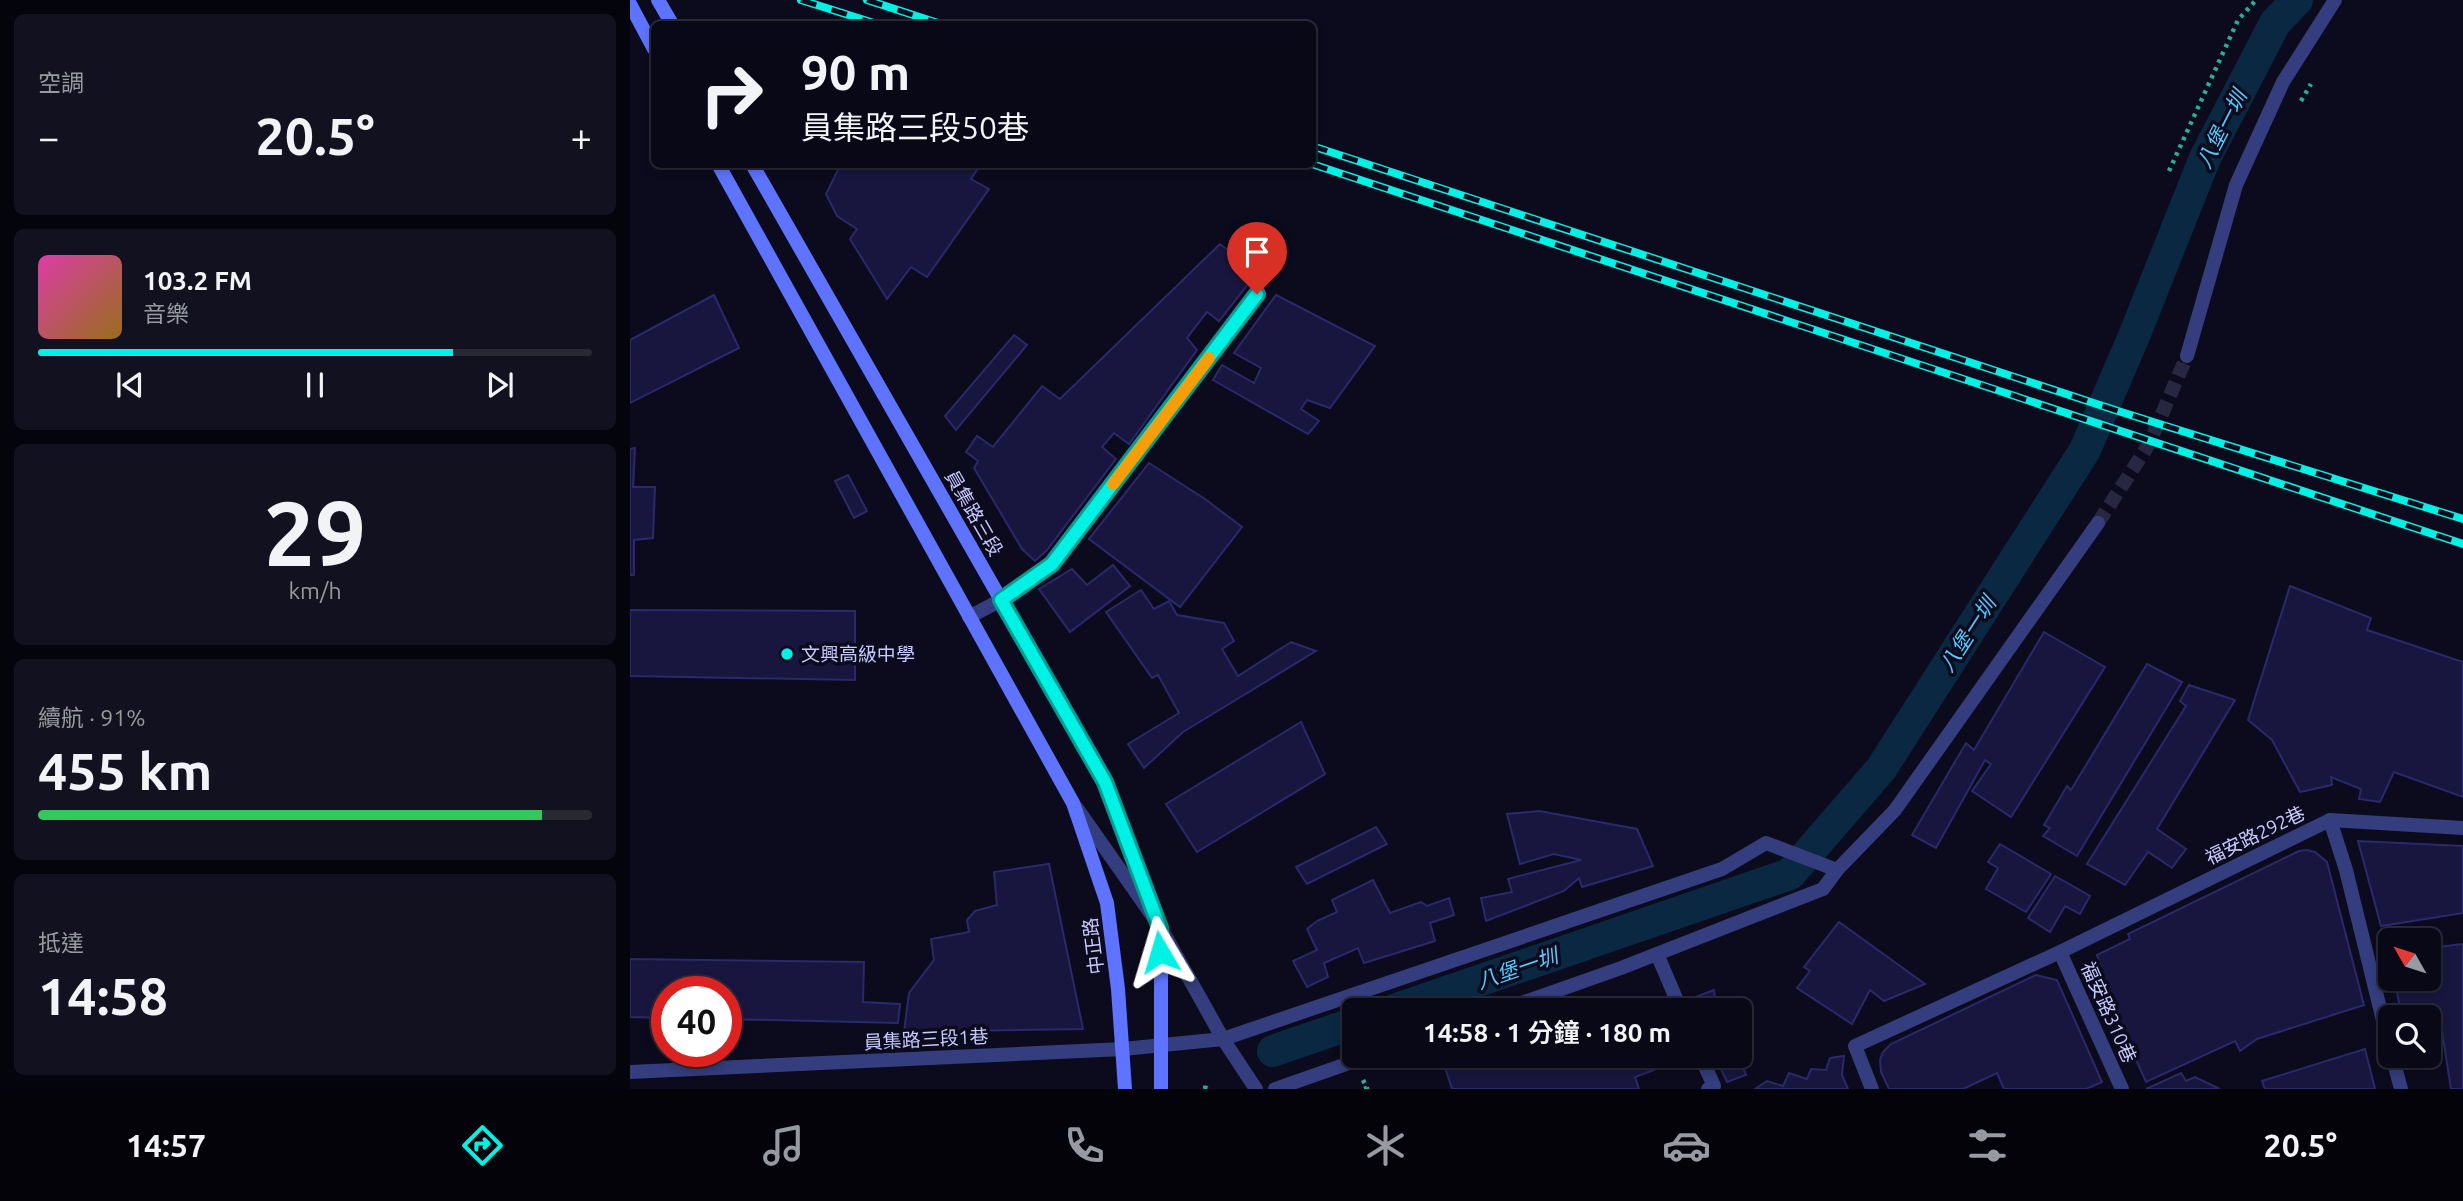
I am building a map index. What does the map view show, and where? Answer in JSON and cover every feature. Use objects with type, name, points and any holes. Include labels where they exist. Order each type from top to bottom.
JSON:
[{"type":"street","points":[[658,0],[670,21]]},
{"type":"street","points":[[2187,356],[2236,185],[2283,82],[2335,0]]},
{"type":"street","points":[[630,4],[651,43]]},
{"type":"street","points":[[720,168],[1073,803],[1160,928],[1223,1039],[1256,1089]]},
{"type":"street","name":"員集路三段","points":[[754,168],[1105,782],[1160,928]]},
{"type":"street","points":[[969,617],[1001,600],[1052,564],[1257,294]]},
{"type":"street","points":[[1535,998],[1823,889],[1837,870],[1895,810],[2098,523]]},
{"type":"street","name":"中正路","points":[[1073,803],[1107,903],[1125,1089]]},
{"type":"street","points":[[2330,820],[2463,828]]},
{"type":"street","name":"福安路292巷","points":[[1872,1089],[1855,1046],[2060,952],[2330,820],[2346,870],[2379,1005]]},
{"type":"street","name":"員集路三段1巷","points":[[630,1072],[1123,1049],[1223,1039],[1722,869],[1766,843],[1837,870]]},
{"type":"street","points":[[1160,928],[1161,1089]]},
{"type":"street","name":"福安路310巷","points":[[2060,952],[2122,1089]]},
{"type":"street","points":[[1657,954],[1676,998]]},
{"type":"street","points":[[1275,1089],[1342,1066]]},
{"type":"street","points":[[1706,1068],[1714,1086],[1708,1089]]},
{"type":"street","points":[[2395,1068],[2401,1089]]},
{"type":"path","points":[[2169,171],[2238,20],[2256,0]]},
{"type":"path","points":[[2295,113],[2315,77]]},
{"type":"building","points":[[839,168],[978,168],[971,179],[989,189],[927,277],[911,267],[887,299],[850,239],[857,229],[837,216],[826,194]]},
{"type":"building","points":[[1220,244],[1264,277],[1261,283],[1253,278],[1219,321],[1207,312],[1187,338],[1197,350],[1129,444],[1114,433],[1102,447],[1116,459],[1047,550],[1035,561],[1022,549],[974,468],[978,461],[966,452],[977,436],[993,447],[1042,386],[1060,399]]},
{"type":"building","points":[[714,295],[739,348],[630,403],[630,340]]},
{"type":"building","points":[[1276,295],[1375,346],[1330,408],[1307,400],[1301,409],[1319,421],[1308,434],[1213,380],[1222,365],[1254,383],[1261,368],[1234,353]]},
{"type":"building","points":[[1014,335],[1027,345],[956,430],[945,416]]},
{"type":"building","points":[[635,448],[633,487],[655,487],[653,538],[634,540],[634,575],[630,575],[630,449]]},
{"type":"building","points":[[1149,463],[1242,527],[1180,607],[1089,539]]},
{"type":"building","points":[[848,475],[867,511],[854,518],[835,481]]},
{"type":"building","points":[[1113,565],[1130,586],[1070,632],[1039,589],[1072,569],[1087,585]]},
{"type":"building","points":[[2290,586],[2371,618],[2367,630],[2463,662],[2463,797],[2394,772],[2380,802],[2359,799],[2361,789],[2331,777],[2332,785],[2300,792],[2272,740],[2248,720]]},
{"type":"building","points":[[1141,590],[1154,609],[1169,601],[1177,615],[1224,623],[1234,641],[1222,649],[1238,676],[1291,642],[1316,651],[1183,732],[1144,768],[1128,744],[1179,713],[1158,675],[1152,678],[1106,612]]},
{"type":"building","points":[[630,610],[855,611],[855,680],[630,676]]},
{"type":"building","points":[[2044,632],[2105,667],[2011,817],[1972,791],[1991,764],[1985,760],[1936,848],[1912,835],[1966,743],[1974,750]]},
{"type":"building","points":[[2147,664],[2182,682],[2077,856],[2043,836],[2050,828],[2044,825],[2067,786],[2071,790]]},
{"type":"building","points":[[2189,685],[2235,700],[2157,829],[2186,849],[2172,868],[2148,852],[2125,885],[2087,864],[2186,706],[2180,701]]},
{"type":"building","points":[[1301,722],[1325,774],[1197,852],[1166,804]]},
{"type":"building","points":[[1539,811],[1637,829],[1653,866],[1582,887],[1579,878],[1564,891],[1486,921],[1481,898],[1512,892],[1508,879],[1581,860],[1554,854],[1520,864],[1507,814]]},
{"type":"building","points":[[1376,827],[1387,844],[1307,884],[1296,867]]},
{"type":"building","points":[[2358,841],[2463,846],[2463,913],[2381,926]]},
{"type":"building","points":[[2000,844],[2051,874],[2026,912],[1986,889],[1998,868],[1988,862]]},
{"type":"building","points":[[2299,851],[2315,852],[2327,862],[2364,1005],[2257,1039],[2240,1051],[2235,1041],[2146,1082],[2111,1004],[2107,1006],[2093,970],[2101,968],[2097,955],[2130,939],[2128,934]]},
{"type":"building","points":[[1049,864],[1083,1029],[904,1032],[909,993],[934,960],[931,939],[969,932],[967,920],[975,911],[997,905],[994,872]]},
{"type":"building","points":[[2055,876],[2090,896],[2080,914],[2065,906],[2050,932],[2028,918]]},
{"type":"building","points":[[1373,880],[1390,913],[1421,902],[1427,906],[1449,898],[1454,915],[1430,923],[1435,941],[1364,963],[1358,948],[1324,963],[1328,977],[1307,987],[1293,961],[1317,950],[1307,929],[1337,912],[1332,900]]},
{"type":"building","points":[[1839,922],[1925,984],[1884,1001],[1870,990],[1852,1024],[1797,988],[1810,971],[1804,967]]},
{"type":"building","points":[[2463,944],[2463,1089],[2451,1089],[2441,1031],[2441,1005],[2400,1005],[2397,991],[2441,991],[2441,947]]},
{"type":"building","points":[[630,959],[864,962],[863,1002],[900,1004],[898,1023],[742,1019],[742,976],[651,976],[651,1018],[630,1017]]},
{"type":"building","points":[[2036,975],[2057,980],[2102,1082],[2086,1089],[2004,1089],[1997,1073],[1963,1089],[1889,1089],[1881,1072],[1880,1060],[1891,1044]]},
{"type":"building","points":[[1714,990],[1715,998],[1693,998]]},
{"type":"building","points":[[2365,1049],[2375,1089],[2265,1089],[2262,1081]]},
{"type":"building","points":[[1844,1056],[1842,1075],[1848,1089],[1755,1089],[1767,1081],[1783,1086],[1789,1073],[1807,1079],[1811,1069],[1826,1070],[1830,1058]]},
{"type":"building","points":[[1445,1068],[1654,1070],[1635,1077],[1639,1089],[1452,1089]]},
{"type":"building","points":[[1720,1068],[1743,1068],[1746,1075],[1727,1082]]},
{"type":"building","points":[[2181,1073],[2186,1081],[2195,1077],[2220,1089],[2146,1089]]},
{"type":"waterway","name":"八堡一圳","points":[[1429,998],[1790,874],[1881,769],[2085,450],[2205,158],[2275,23],[2297,0]]},
{"type":"waterway","name":"八堡一圳","points":[[1273,1051],[1342,1027]]},
{"type":"tunnel","points":[[2098,523],[2149,444],[2187,356]]},
{"type":"railway","points":[[801,0],[868,21]]},
{"type":"railway","points":[[867,0],[932,21]]},
{"type":"railway","points":[[1316,147],[2118,411],[2463,519]]},
{"type":"railway","points":[[1316,165],[2463,544]]},
{"type":"slow traffic","points":[[1113,484],[1209,358]]},
{"type":"place","name":"文興高級中學","points":[[787,654]]},
{"type":"route","points":[[1160,952],[1160,928],[1105,782],[1001,600],[1052,564],[1257,294]]}]
